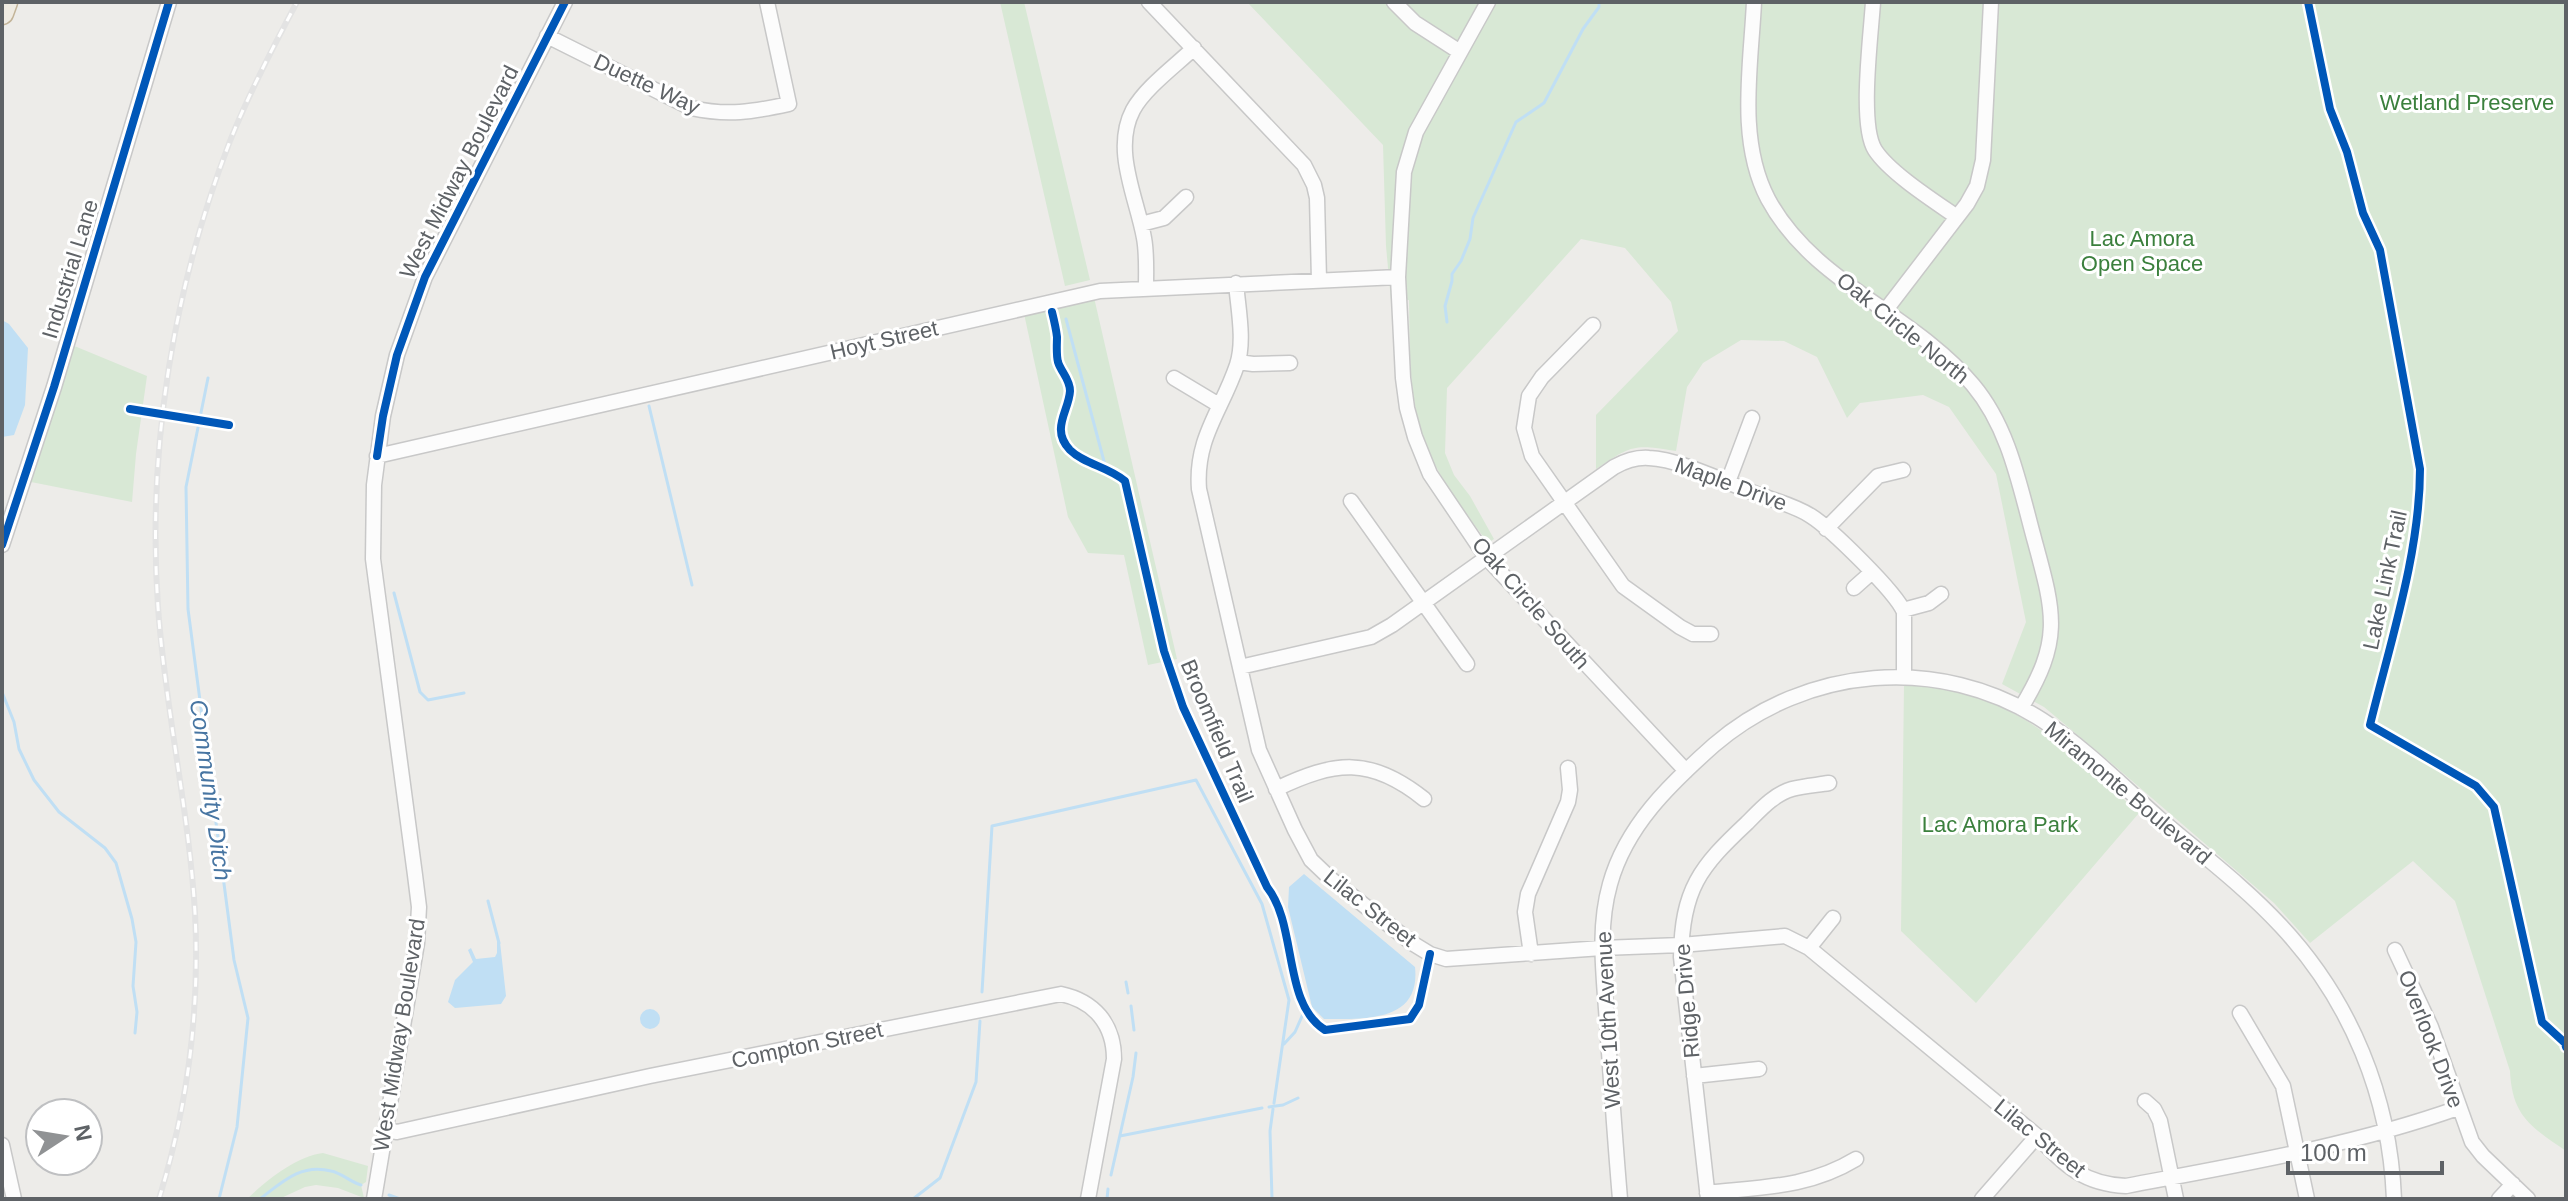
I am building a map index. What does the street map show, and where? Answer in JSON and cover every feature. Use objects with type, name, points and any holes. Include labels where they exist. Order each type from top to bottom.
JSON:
[{"type":"highway","points":[[2,13],[6,2]]},
{"type":"street","name":"Industrial Lane","points":[[2,545],[54,387],[169,2]]},
{"type":"street","name":"West Midway Boulevard","points":[[374,1199],[417,943],[419,907],[373,559],[372,520],[383,416],[397,355],[425,277],[565,2]]},
{"type":"street","name":"Duette Way","points":[[547,36],[691,108],[714,113],[750,113],[789,104],[767,2]]},
{"type":"street","points":[[1149,2],[1292,150],[1310,175],[1317,198],[1319,280]]},
{"type":"street","points":[[1394,2],[1415,23],[1460,52]]},
{"type":"street","name":"Oak Circle South","points":[[1488,2],[1416,132],[1404,172],[1398,277],[1407,408],[1430,474],[1486,557],[1686,771]]},
{"type":"street","name":"Oak Circle North","points":[[1754,2],[1749,129],[1763,188],[1780,219],[1800,243],[1941,354],[1974,386],[1994,416],[2010,455],[2048,589],[2052,623],[2051,641],[2043,670],[2021,708]]},
{"type":"street","points":[[1873,2],[1867,112],[1871,141],[1889,166],[1957,217]]},
{"type":"street","points":[[1885,311],[1972,196],[1981,174],[1991,2]]},
{"type":"street","points":[[1146,287],[1141,224],[1124,151],[1127,126],[1140,100],[1194,48]]},
{"type":"street","points":[[1141,224],[1164,218],[1186,197]]},
{"type":"street","name":"Hoyt Street","points":[[377,456],[1100,291],[1398,277]]},
{"type":"street","name":"Lilac Street","points":[[1236,283],[1238,362],[1205,439],[1197,467],[1199,489],[1259,750],[1311,860],[1412,943],[1446,959],[1785,936],[1809,948],[2037,1136],[2065,1165],[2088,1179],[2106,1185],[2126,1186],[2298,1152],[2387,1131],[2458,1108]]},
{"type":"street","points":[[1593,325],[1542,377],[1529,396],[1524,417],[1525,437],[1532,456],[1615,575],[1634,595],[1693,634],[1711,634]]},
{"type":"street","points":[[1238,362],[1290,363]]},
{"type":"street","points":[[1174,378],[1219,405]]},
{"type":"street","points":[[1728,482],[1752,418]]},
{"type":"street","name":"Maple Drive","points":[[1240,667],[1371,637],[1614,467],[1637,458],[1664,460],[1801,511],[1826,529],[1891,590],[1903,610]]},
{"type":"street","points":[[1826,529],[1878,476],[1903,470]]},
{"type":"street","points":[[1351,501],[1467,664]]},
{"type":"street","points":[[1854,588],[1872,572]]},
{"type":"street","points":[[1904,677],[1903,610],[1929,603],[1941,594]]},
{"type":"street","name":"Miramonte Boulevard","points":[[1686,771],[1742,723],[1795,695],[1841,681],[1904,677],[1966,686],[1994,695],[2045,722],[2261,906],[2299,947],[2335,997],[2357,1039],[2377,1092],[2387,1131],[2394,1199]]},
{"type":"street","points":[[1276,789],[1306,775],[1346,767],[1381,773],[1398,780],[1424,799]]},
{"type":"street","points":[[1531,954],[1525,912],[1528,894],[1568,802],[1568,768]]},
{"type":"street","name":"West 10th Avenue","points":[[1620,1199],[1601,929],[1605,902],[1621,853],[1641,819],[1686,771]]},
{"type":"street","name":"Ridge Drive","points":[[1708,1196],[1681,945],[1681,926],[1689,896],[1704,867],[1718,850],[1778,796],[1790,790],[1829,783]]},
{"type":"street","points":[[1809,948],[1833,918]]},
{"type":"street","name":"Overlook Drive","points":[[2395,950],[2431,1027],[2458,1108],[2478,1150],[2528,1199]]},
{"type":"street","name":"Compton Street","points":[[385,1130],[405,1130],[650,1076],[1055,994],[1077,998],[1098,1012],[1114,1047],[1088,1199]]},
{"type":"street","points":[[2240,1013],[2283,1086],[2307,1199]]},
{"type":"street","points":[[1694,1076],[1759,1069]]},
{"type":"street","points":[[2145,1101],[2160,1121],[2176,1199]]},
{"type":"street","points":[[1982,1199],[2037,1136]]},
{"type":"street","points":[[2,1145],[14,1199]]},
{"type":"street","points":[[1708,1196],[1819,1178],[1856,1159]]},
{"type":"street","points":[[2499,1199],[2513,1184]]},
{"type":"green space","points":[[1000,2],[1024,2],[1090,280],[1065,286]]},
{"type":"green space","name":"Lac Amora Open Space","points":[[1247,2],[2566,2],[2566,1151],[2534,1127],[2520,1110],[2455,901],[2413,861],[2310,943],[2274,903],[2110,762],[2044,707],[2002,684],[2026,622],[1996,474],[1949,407],[1923,395],[1860,403],[1847,418],[1817,357],[1784,341],[1741,340],[1703,363],[1687,387],[1676,451],[1633,448],[1596,469],[1596,415],[1678,331],[1671,302],[1625,248],[1581,239],[1447,388],[1445,453],[1454,475],[1470,496],[1494,539],[1488,543],[1443,479],[1418,420],[1411,369],[1409,300],[1391,301],[1383,145]]},
{"type":"green space","points":[[1093,293],[1177,659],[1148,665],[1124,555],[1088,553],[1068,517],[1023,309]]},
{"type":"green space","points":[[72,345],[147,376],[132,502],[31,482]]},
{"type":"green space","name":"Lac Amora Park","points":[[1904,684],[1941,687],[2005,709],[2061,745],[2139,813],[1976,1003],[1901,931]]},
{"type":"green space","points":[[323,1153],[368,1166],[366,1182],[361,1185],[364,1198],[338,1188],[316,1185],[279,1199],[247,1199],[292,1164]]},
{"type":"water","points":[[2,320],[9,324],[28,348],[25,405],[14,435],[2,437]]},
{"type":"water","points":[[1304,874],[1415,967],[1409,999],[1399,1008],[1372,1017],[1324,1019],[1312,1007],[1288,907],[1289,887]]},
{"type":"water","points":[[497,942],[500,942],[506,996],[501,1004],[455,1008],[448,1002],[455,980],[473,962],[468,950],[471,948],[476,959],[495,957]]},
{"type":"water","points":[[650,1009],[657,1012],[660,1019],[657,1026],[650,1029],[643,1026],[640,1019],[643,1012]]},
{"type":"waterway","points":[[1447,322],[1445,306],[1452,274],[1461,261],[1470,239],[1473,218],[1516,122],[1544,103],[1599,2]]},
{"type":"waterway","points":[[1066,319],[1105,465]]},
{"type":"waterway","name":"Community Ditch","points":[[208,378],[186,487],[188,609],[234,960],[248,1018],[237,1127],[219,1199]]},
{"type":"waterway","points":[[649,406],[692,585]]},
{"type":"waterway","points":[[394,593],[420,692],[428,700],[464,693]]},
{"type":"waterway","points":[[2,692],[14,722],[19,749],[34,780],[59,812],[105,848],[116,863],[136,942],[133,986],[137,1012],[135,1033]]},
{"type":"waterway","name":"Community Ditch","points":[[982,992],[992,826],[1196,780],[1262,904],[1289,1000],[1274,1103]]},
{"type":"waterway","points":[[488,901],[499,943]]},
{"type":"waterway","points":[[1126,982],[1128,993]]},
{"type":"waterway","points":[[1131,1006],[1134,1030]]},
{"type":"waterway","points":[[1284,1044],[1295,1032],[1303,1014]]},
{"type":"waterway","name":"Community Ditch","points":[[913,1199],[940,1178],[976,1082],[980,1021]]},
{"type":"waterway","points":[[1111,1175],[1136,1053]]},
{"type":"waterway","points":[[1269,1107],[1298,1098]]},
{"type":"waterway","points":[[1120,1136],[1262,1108]]},
{"type":"waterway","name":"Community Ditch","points":[[1272,1199],[1270,1131],[1273,1109]]},
{"type":"waterway","name":"Community Ditch","points":[[260,1199],[292,1176],[310,1170],[335,1172],[361,1185]]},
{"type":"waterway","points":[[1107,1199],[1108,1189]]},
{"type":"waterway","name":"Community Ditch","points":[[389,1195],[400,1199]]},
{"type":"railway","points":[[159,1199],[178,1128],[190,1058],[196,986],[192,874],[158,607],[156,547],[161,429],[179,312],[210,197],[245,105],[297,2]]},
{"type":"cycle path","points":[[2,545],[54,387],[169,2]]},
{"type":"cycle path","points":[[377,456],[397,355],[425,277],[565,2]]},
{"type":"cycle path","name":"Lake Link Trail","points":[[2308,2],[2330,109],[2347,152],[2363,213],[2380,250],[2420,469],[2419,501],[2409,565],[2370,725],[2476,786],[2494,807],[2542,1022],[2566,1047]]},
{"type":"cycle path","name":"Broomfield Trail","points":[[1052,312],[1058,362],[1070,391],[1061,435],[1076,455],[1125,481],[1164,651],[1183,707],[1277,903],[1296,983],[1311,1018],[1325,1030],[1410,1019],[1419,1005],[1430,954]]},
{"type":"cycle path","points":[[130,409],[229,425]]},
{"type":"park label","name":"Wetland Preserve","points":[[2467,102]]}]
